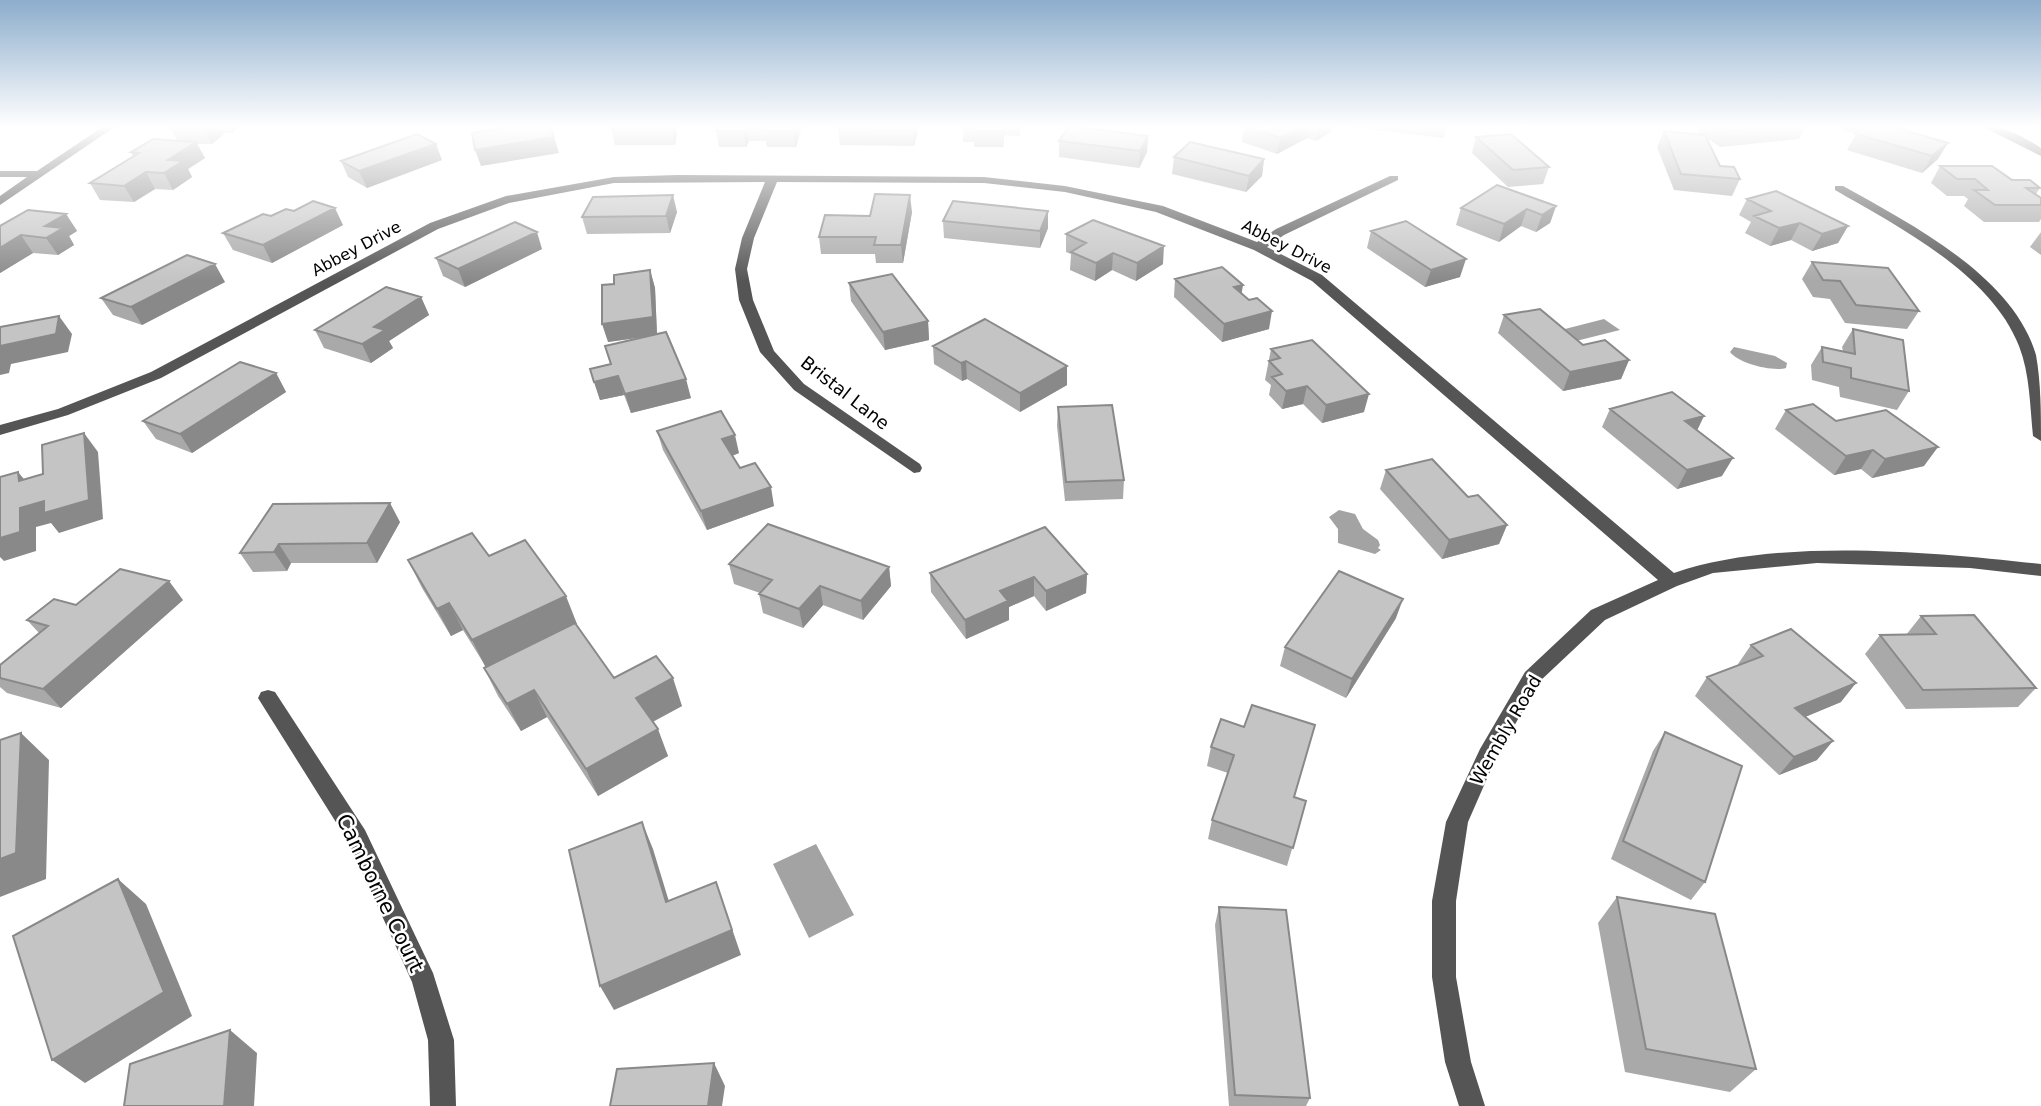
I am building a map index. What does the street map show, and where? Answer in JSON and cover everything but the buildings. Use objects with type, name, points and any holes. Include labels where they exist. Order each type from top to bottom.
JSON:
[{"type":"street","points":[[0,201],[36,178]]},
{"type":"street","name":"Abbey Drive","points":[[0,430],[63,412],[156,375],[434,226],[486,206],[533,194],[614,180],[666,178],[984,180],[1065,189],[1159,209],[1258,247],[1326,285],[1671,581]]},
{"type":"street","points":[[1258,247],[1280,232],[1394,178]]},
{"type":"street","name":"Bristal Lane","points":[[772,180],[748,238],[741,269],[746,300],[767,352],[799,387],[914,468]]},
{"type":"street","points":[[1839,188],[1922,236],[1962,267],[1999,305],[2025,345],[2034,379],[2041,436]]},
{"type":"street","name":"Wembly Road","points":[[1472,1106],[1458,1062],[1444,977],[1444,901],[1457,822],[1487,755],[1532,677],[1598,615],[1671,581],[1711,567],[1817,556],[1970,562],[2041,570]]},
{"type":"street","name":"Camborne Court","points":[[268,698],[357,837],[424,981],[440,1040],[443,1106]]},
{"type":"shaded area","points":[[1604,319],[1620,330],[1576,341],[1561,330]]},
{"type":"shaded area","points":[[1734,347],[1775,356],[1787,363],[1786,368],[1764,368],[1748,363],[1730,352]]},
{"type":"shaded area","points":[[1339,510],[1355,514],[1363,529],[1378,540],[1378,548],[1381,550],[1375,554],[1338,543],[1338,529],[1329,517]]},
{"type":"shaded area","points":[[816,844],[854,915],[809,938],[773,864]]}]
